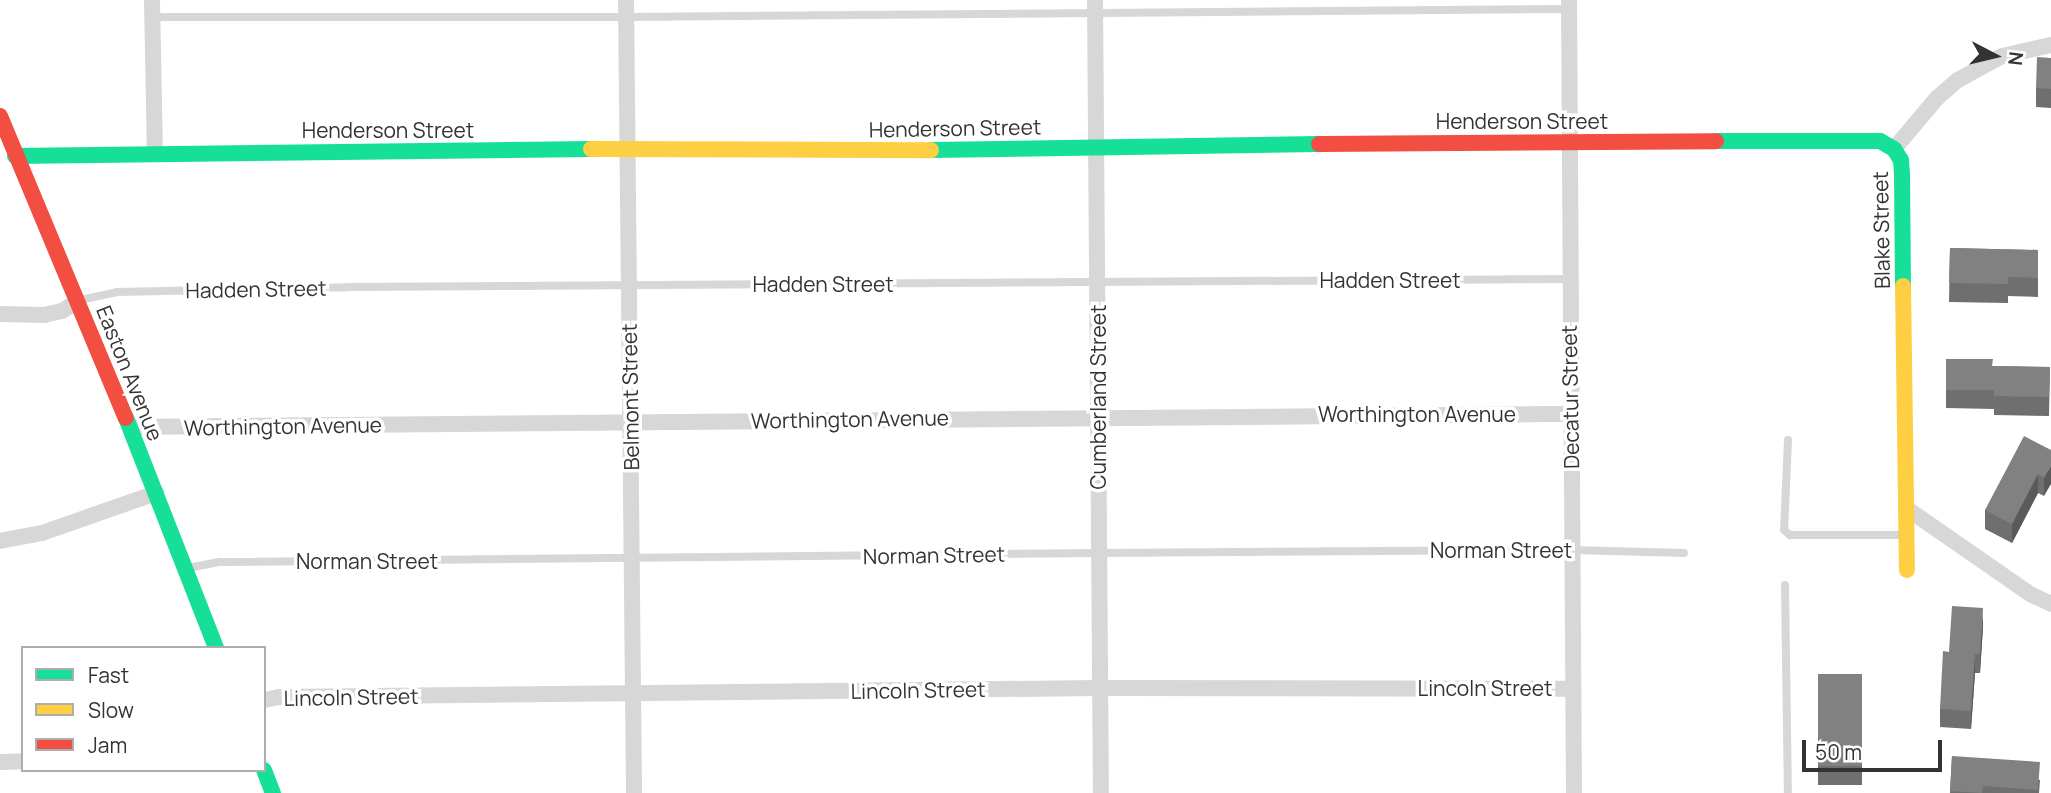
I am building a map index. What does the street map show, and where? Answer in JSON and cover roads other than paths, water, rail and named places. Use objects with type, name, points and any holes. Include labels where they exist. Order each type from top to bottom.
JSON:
[{"type":"street","points":[[152,0],[155,152]]},
{"type":"street","name":"Belmont Street","points":[[626,0],[634,793]]},
{"type":"street","name":"Decatur Street","points":[[1569,5],[1574,793]]},
{"type":"street","name":"Cumberland Street","points":[[1096,6],[1101,793]]},
{"type":"street","name":"Blake Street","points":[[1907,570],[1902,174],[1901,160],[1894,149],[1937,98],[1958,80],[2002,56],[2051,45]]},
{"type":"street","name":"Easton Avenue","points":[[0,116],[130,427],[215,646]]},
{"type":"street","name":"Henderson Street","points":[[15,156],[155,152],[628,149],[843,151],[1569,141],[1880,141],[1894,149]]},
{"type":"street","points":[[0,314],[44,315],[62,311],[78,301]]},
{"type":"street","name":"Worthington Avenue","points":[[130,427],[1098,416],[1570,414]]},
{"type":"street","points":[[0,541],[41,533],[156,493]]},
{"type":"street","points":[[1906,508],[2029,594],[2051,604]]},
{"type":"street","name":"Lincoln Street","points":[[266,700],[279,697],[1100,688],[1573,689]]},
{"type":"street","points":[[0,762],[21,761]]},
{"type":"street","points":[[265,772],[273,793]]},
{"type":"lane","points":[[152,18],[626,17],[1096,6],[1569,5]]},
{"type":"lane","name":"Hadden Street","points":[[78,301],[117,292],[629,285],[1569,279]]},
{"type":"lane","points":[[1788,440],[1784,530],[1790,536],[1907,535]]},
{"type":"lane","name":"Norman Street","points":[[185,569],[220,562],[1572,550],[1684,553]]},
{"type":"lane","points":[[1786,585],[1788,793]]}]
